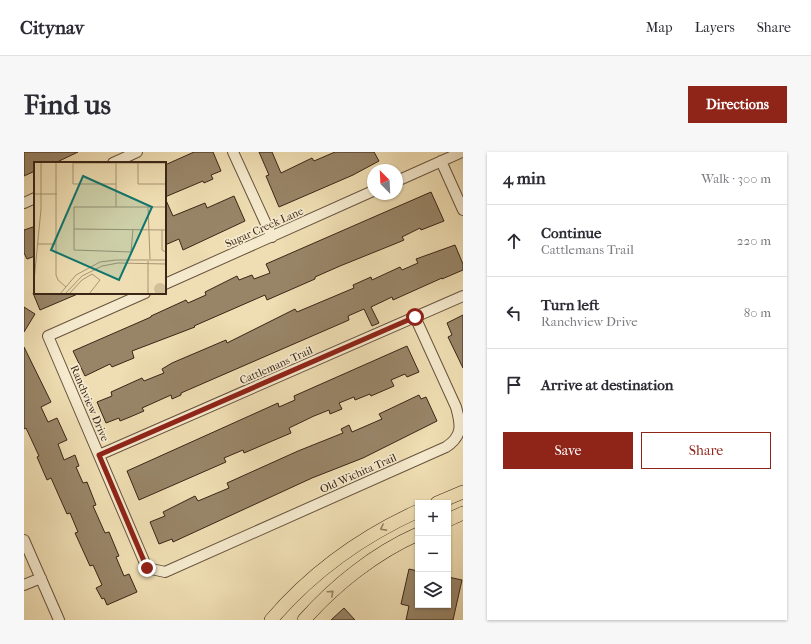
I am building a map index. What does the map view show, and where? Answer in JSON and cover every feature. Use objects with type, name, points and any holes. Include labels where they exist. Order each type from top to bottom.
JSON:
[{"type":"main road","points":[[444,500],[463,492]]},
{"type":"main road","points":[[271,620],[313,576],[338,556],[377,531],[415,512]]},
{"type":"main road","points":[[451,519],[463,513]]},
{"type":"main road","points":[[304,620],[322,601],[356,572],[394,546],[415,536]]},
{"type":"street","points":[[115,162],[137,152]]},
{"type":"street","points":[[234,152],[272,237]]},
{"type":"street","points":[[403,178],[462,152]]},
{"type":"street","points":[[441,161],[463,210]]},
{"type":"street","name":"Sugar Creek Lane","points":[[166,284],[367,195]]},
{"type":"street","points":[[24,203],[34,198]]},
{"type":"street","name":"Ranchview Drive","points":[[143,294],[48,336],[147,568]]},
{"type":"street","name":"Cattlemans Trail","points":[[99,455],[463,296]]},
{"type":"street","name":"Old Wichita Trail","points":[[147,568],[165,572],[446,447],[455,441],[459,433],[460,420],[456,406],[415,317]]},
{"type":"street","points":[[24,540],[60,620]]},
{"type":"street","points":[[24,585],[41,578]]},
{"type":"building","points":[[24,152],[78,152],[57,162],[34,162],[34,171],[24,176]]},
{"type":"building","points":[[194,152],[213,152],[221,171],[211,175],[213,179],[204,183],[203,181],[166,197],[166,165]]},
{"type":"building","points":[[259,152],[272,152],[281,173],[312,158],[314,161],[335,152],[374,152],[379,161],[373,164],[367,164],[367,167],[353,175],[279,207],[266,176],[269,175]]},
{"type":"building","points":[[431,192],[444,221],[421,230],[420,228],[402,237],[404,240],[340,266],[315,277],[315,279],[267,300],[265,295],[194,326],[195,327],[132,351],[134,358],[112,367],[110,364],[85,376],[73,351],[186,300],[188,303],[206,295],[205,292],[237,276],[239,280],[252,275],[254,279],[270,273],[266,264]]},
{"type":"building","points":[[234,196],[245,221],[183,250],[179,239],[166,245],[166,200],[173,216],[205,203],[207,208]]},
{"type":"building","points":[[33,227],[34,230],[34,256],[27,259],[24,253],[24,230]]},
{"type":"building","points":[[455,245],[463,264],[463,270],[393,300],[392,297],[371,307],[379,323],[372,326],[364,309],[348,316],[349,320],[181,393],[181,395],[172,399],[171,395],[142,408],[144,411],[120,421],[119,418],[106,423],[97,402],[112,396],[111,392],[142,378],[144,381],[164,373],[162,369],[172,363],[226,340],[227,343],[295,309],[297,312],[354,288],[353,285],[371,277],[372,280],[400,267],[402,270],[418,263],[416,259]]},
{"type":"building","points":[[33,293],[78,294],[40,310]]},
{"type":"building","points":[[24,307],[35,314],[24,332]]},
{"type":"building","points":[[463,315],[463,368],[448,337],[452,335],[447,323]]},
{"type":"building","points":[[407,346],[419,372],[407,377],[405,374],[391,380],[394,386],[371,396],[370,394],[355,400],[354,397],[339,403],[342,409],[330,414],[329,410],[314,416],[289,428],[291,433],[244,453],[243,450],[224,458],[226,462],[139,500],[127,471],[278,403],[279,407],[295,400],[294,396]]},
{"type":"building","points":[[24,347],[51,402],[41,407],[48,422],[57,418],[67,440],[58,444],[64,460],[75,455],[79,466],[76,467],[83,483],[87,482],[96,505],[93,506],[105,533],[109,532],[119,556],[116,557],[124,576],[129,574],[137,592],[107,605],[104,598],[102,599],[96,588],[102,585],[93,565],[90,566],[75,533],[78,532],[70,513],[67,514],[51,478],[47,480],[37,457],[39,456],[26,428],[24,429]]},
{"type":"building","points":[[419,395],[421,399],[426,397],[437,421],[363,458],[312,478],[173,542],[172,539],[159,544],[150,522],[165,516],[163,512],[195,496],[198,501],[229,488],[227,483],[298,451],[343,433],[341,429],[349,425],[352,432],[382,419],[379,414]]},
{"type":"building","points":[[409,569],[415,570],[415,608],[451,608],[451,578],[462,580],[453,620],[406,620],[409,606],[401,604]]},
{"type":"building","points":[[344,608],[355,620],[331,620]]},
{"type":"route","points":[[147,568],[99,455],[415,317]]}]
